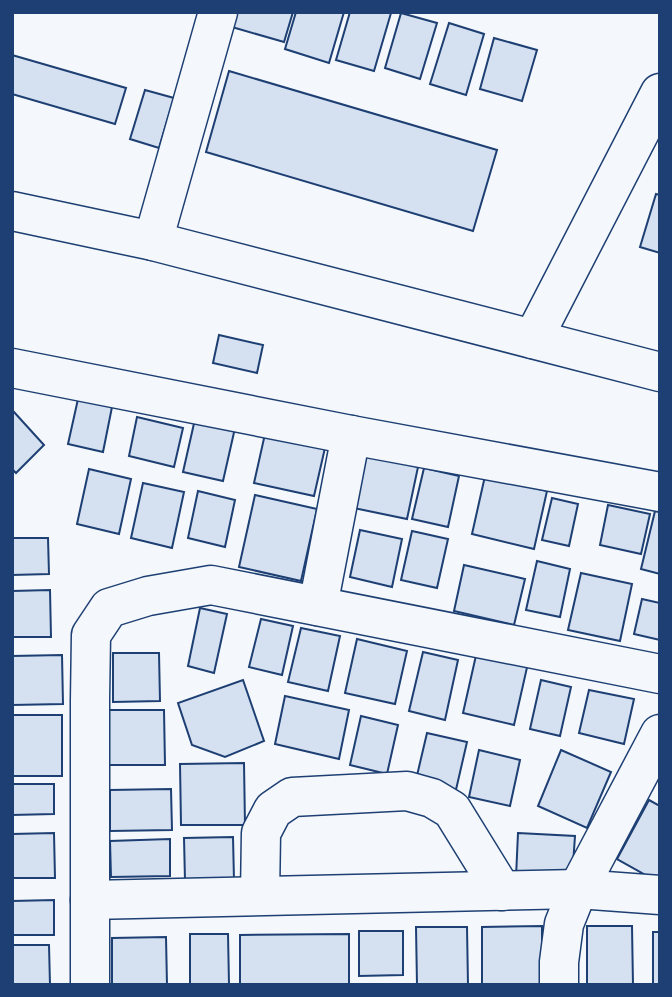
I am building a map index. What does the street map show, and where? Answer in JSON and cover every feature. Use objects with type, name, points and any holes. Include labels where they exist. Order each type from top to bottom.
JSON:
[{"type":"street","points":[[153,241],[218,12]]},
{"type":"street","points":[[533,339],[660,93]]},
{"type":"street","points":[[12,211],[153,241],[660,372]]},
{"type":"street","points":[[12,369],[660,492]]},
{"type":"street","points":[[318,606],[351,435]]},
{"type":"street","points":[[90,985],[91,635],[109,608],[148,596],[211,585],[660,674]]},
{"type":"street","points":[[559,985],[564,924],[578,889],[660,734]]},
{"type":"street","points":[[260,895],[261,832],[273,810],[292,797],[407,790],[432,798],[452,810],[502,891]]},
{"type":"street","points":[[90,900],[578,889],[660,895]]},
{"type":"building","points":[[236,12],[293,12],[284,42],[232,27]]},
{"type":"building","points":[[296,12],[344,12],[329,63],[285,49]]},
{"type":"building","points":[[350,12],[391,13],[374,71],[336,60]]},
{"type":"building","points":[[401,13],[437,23],[420,79],[385,68]]},
{"type":"building","points":[[449,23],[484,34],[466,95],[430,84]]},
{"type":"building","points":[[494,38],[537,50],[522,101],[480,89]]},
{"type":"building","points":[[12,55],[126,88],[115,124],[12,94]]},
{"type":"building","points":[[229,71],[497,150],[473,231],[206,152]]},
{"type":"building","points":[[145,90],[174,98],[159,148],[130,139]]},
{"type":"building","points":[[656,194],[660,195],[660,253],[640,247]]},
{"type":"building","points":[[219,335],[263,345],[257,373],[213,363]]},
{"type":"building","points":[[78,399],[112,407],[103,452],[68,444]]},
{"type":"building","points":[[14,412],[44,445],[16,473],[12,469]]},
{"type":"building","points":[[137,417],[183,428],[174,467],[129,456]]},
{"type":"building","points":[[195,419],[235,428],[223,481],[183,472]]},
{"type":"building","points":[[267,425],[327,439],[314,496],[254,483]]},
{"type":"building","points":[[361,454],[418,467],[407,519],[349,507]]},
{"type":"building","points":[[424,468],[459,476],[448,527],[412,519]]},
{"type":"building","points":[[89,469],[131,479],[119,534],[77,524]]},
{"type":"building","points":[[485,476],[547,491],[534,549],[472,534]]},
{"type":"building","points":[[143,483],[184,492],[172,548],[131,538]]},
{"type":"building","points":[[198,491],[235,500],[225,547],[188,538]]},
{"type":"building","points":[[255,495],[317,509],[301,581],[239,567]]},
{"type":"building","points":[[552,498],[578,504],[569,546],[542,540]]},
{"type":"building","points":[[608,505],[650,514],[641,554],[600,545]]},
{"type":"building","points":[[655,511],[660,512],[660,574],[641,569]]},
{"type":"building","points":[[360,530],[402,539],[392,587],[350,577]]},
{"type":"building","points":[[412,531],[448,539],[437,588],[401,580]]},
{"type":"building","points":[[12,538],[48,538],[49,574],[12,575]]},
{"type":"building","points":[[537,561],[570,569],[560,617],[526,610]]},
{"type":"building","points":[[464,565],[525,579],[514,625],[454,611]]},
{"type":"building","points":[[581,573],[632,584],[620,641],[568,630]]},
{"type":"building","points":[[50,590],[51,637],[12,637],[12,591]]},
{"type":"building","points":[[642,599],[660,603],[660,640],[634,634]]},
{"type":"building","points":[[200,608],[227,614],[214,673],[188,666]]},
{"type":"building","points":[[261,619],[293,626],[282,675],[249,667]]},
{"type":"building","points":[[301,628],[340,636],[328,691],[288,682]]},
{"type":"building","points":[[357,639],[407,651],[395,704],[345,693]]},
{"type":"building","points":[[477,651],[528,663],[514,725],[463,713]]},
{"type":"building","points":[[423,652],[458,660],[445,720],[409,711]]},
{"type":"building","points":[[113,653],[159,653],[160,701],[113,702]]},
{"type":"building","points":[[62,655],[63,704],[12,705],[12,656]]},
{"type":"building","points":[[243,680],[264,741],[225,757],[192,745],[178,703]]},
{"type":"building","points":[[541,680],[571,687],[560,736],[530,729]]},
{"type":"building","points":[[589,690],[634,699],[624,744],[579,733]]},
{"type":"building","points":[[285,696],[349,710],[339,759],[275,744]]},
{"type":"building","points":[[107,710],[164,710],[165,765],[107,765]]},
{"type":"building","points":[[12,715],[62,715],[62,776],[12,776]]},
{"type":"building","points":[[361,716],[398,725],[387,774],[350,765]]},
{"type":"building","points":[[427,733],[467,742],[455,794],[415,784]]},
{"type":"building","points":[[479,750],[520,760],[510,806],[469,797]]},
{"type":"building","points":[[561,750],[611,772],[587,828],[538,806]]},
{"type":"building","points":[[244,763],[245,825],[181,825],[180,764]]},
{"type":"building","points":[[12,784],[54,784],[54,814],[12,815]]},
{"type":"building","points":[[171,789],[172,830],[110,831],[110,790]]},
{"type":"building","points":[[649,800],[660,806],[660,883],[617,859]]},
{"type":"building","points":[[54,833],[55,878],[12,878],[12,834]]},
{"type":"building","points":[[518,833],[575,836],[572,879],[516,877]]},
{"type":"building","points":[[233,837],[234,880],[185,881],[184,838]]},
{"type":"building","points":[[170,839],[170,876],[111,877],[110,841]]},
{"type":"building","points":[[54,900],[54,935],[12,935],[12,901]]},
{"type":"building","points":[[542,926],[542,985],[482,985],[482,927]]},
{"type":"building","points":[[587,926],[632,926],[633,985],[587,985]]},
{"type":"building","points":[[416,927],[467,927],[468,985],[417,985]]},
{"type":"building","points":[[359,931],[403,931],[403,975],[359,976]]},
{"type":"building","points":[[653,932],[660,932],[660,985],[653,985]]},
{"type":"building","points":[[190,934],[228,934],[229,984],[190,984]]},
{"type":"building","points":[[349,934],[349,984],[240,984],[240,935]]},
{"type":"building","points":[[166,937],[167,985],[112,985],[112,938]]},
{"type":"building","points":[[12,945],[49,945],[50,985],[12,985]]}]
